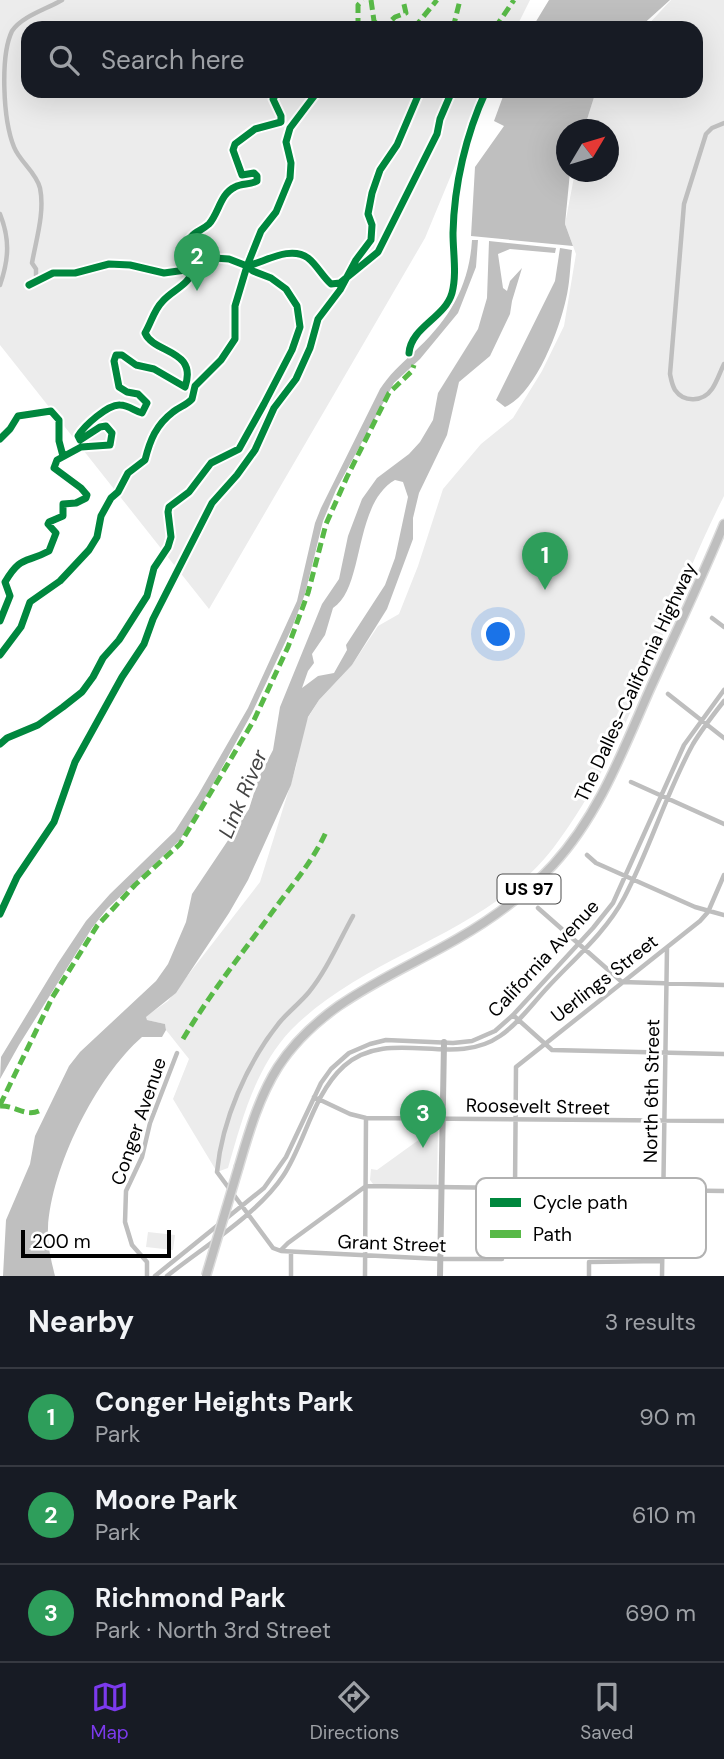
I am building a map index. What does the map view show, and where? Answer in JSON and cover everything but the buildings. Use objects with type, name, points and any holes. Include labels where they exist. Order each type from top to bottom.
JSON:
[{"type":"highway","name":"The Dalles-California Highway","points":[[206,1276],[256,1113],[271,1079],[286,1056],[314,1025],[357,993],[456,940],[494,916],[529,888],[566,850],[605,790],[724,524]]},
{"type":"street","points":[[25,21],[62,0]]},
{"type":"street","points":[[21,24],[12,31],[6,42],[2,63],[7,128],[15,150],[40,187],[40,215],[32,263],[36,276]]},
{"type":"street","points":[[724,123],[706,134],[684,204],[670,374],[673,388],[681,397],[702,399],[711,391],[724,364]]},
{"type":"street","points":[[0,214],[6,230],[9,253],[0,285]]},
{"type":"street","points":[[712,618],[724,627]]},
{"type":"street","name":"California Avenue","points":[[167,1276],[270,1193],[282,1177],[337,1074],[353,1059],[394,1046],[444,1046],[480,1038],[495,1031],[513,1015],[607,911],[626,876],[684,745],[724,690]]},
{"type":"street","points":[[668,694],[724,738]]},
{"type":"street","name":"California Avenue","points":[[155,1276],[264,1188],[276,1173],[314,1097],[331,1069],[342,1059],[362,1046],[394,1039],[463,1049],[483,1045],[499,1037],[519,1019],[613,916],[633,879],[691,748],[724,701]]},
{"type":"street","points":[[631,782],[724,824]]},
{"type":"street","points":[[587,855],[596,863],[708,912],[724,915]]},
{"type":"street","points":[[708,912],[724,875]]},
{"type":"street","points":[[538,908],[622,982],[724,985]]},
{"type":"street","name":"Uerlings Street","points":[[515,1119],[516,1067],[708,912]]},
{"type":"street","points":[[353,916],[310,991],[280,1022],[256,1055],[239,1091],[221,1147],[217,1172],[272,1248],[281,1251],[288,1242],[366,1186],[476,1187]]},
{"type":"street","name":"North 6th Street","points":[[664,1178],[667,947]]},
{"type":"street","points":[[513,1015],[552,1050],[724,1054]]},
{"type":"street","points":[[440,1276],[444,1046]]},
{"type":"street","name":"Conger Avenue","points":[[147,1276],[147,1262],[132,1245],[125,1222],[126,1191],[142,1157],[150,1124],[177,1053]]},
{"type":"street","name":"Roosevelt Street","points":[[314,1097],[349,1114],[366,1118],[724,1121]]},
{"type":"street","points":[[365,1276],[366,1118]]},
{"type":"street","points":[[515,1119],[515,1178]]},
{"type":"street","points":[[706,1191],[724,1191]]},
{"type":"street","name":"Grant Street","points":[[281,1251],[440,1259],[502,1259]]},
{"type":"street","points":[[291,1252],[291,1276]]},
{"type":"street","name":"North 6th Street","points":[[662,1258],[663,1276]]},
{"type":"street","points":[[589,1276],[589,1262],[662,1261]]},
{"type":"shaded area","points":[[0,0],[530,0],[520,21],[21,21],[21,98],[483,98],[425,238],[209,609],[0,345]]},
{"type":"shaded area","points":[[549,0],[670,0],[647,21],[536,21]]},
{"type":"shaded area","points":[[671,0],[724,0],[724,496],[606,764],[554,847],[527,877],[495,902],[355,981],[321,1004],[291,1030],[268,1061],[251,1095],[228,1168],[217,1172],[173,1099],[189,1059],[166,1030],[165,1024],[147,1020],[145,1017],[168,1001],[260,882],[296,767],[304,724],[319,700],[352,665],[378,626],[399,614],[443,489],[481,444],[513,418],[542,371],[564,326],[576,254],[565,224],[573,182],[619,182],[619,119],[587,119],[594,98],[703,98],[703,21],[652,21]]},
{"type":"shaded area","points":[[502,98],[594,98],[587,119],[556,119],[556,182],[569,182],[565,224],[573,246],[471,236],[475,167],[504,126],[494,121]]},
{"type":"shaded area","points":[[472,240],[478,240],[476,267],[458,313],[420,359],[394,383],[336,490],[323,521],[305,594],[291,630],[252,713],[207,795],[180,840],[107,909],[92,928],[0,1079],[1,1057],[86,921],[175,831],[248,708],[297,601],[321,508],[380,389],[395,370],[437,329],[454,302],[466,273]]},
{"type":"shaded area","name":"Link River","points":[[489,241],[556,248],[555,253],[510,249],[498,254],[503,288],[507,291],[510,281],[522,268],[510,314],[490,356],[459,382],[447,435],[419,493],[413,518],[413,539],[387,609],[352,665],[319,700],[308,717],[291,785],[248,880],[229,913],[176,993],[146,1017],[147,1020],[165,1024],[166,1030],[162,1037],[142,1037],[125,1054],[108,1075],[79,1125],[57,1178],[51,1204],[48,1240],[55,1276],[3,1276],[6,1220],[30,1164],[35,1136],[69,1066],[80,1052],[156,981],[168,964],[186,922],[192,894],[249,809],[259,777],[273,750],[280,707],[322,604],[339,579],[348,536],[362,499],[377,478],[409,454],[420,442],[433,420],[438,393],[478,329],[487,298]],"holes":[[[395,480],[403,482],[408,497],[395,558],[385,585],[346,645],[347,650],[334,673],[318,676],[302,688],[314,663],[312,654],[325,635],[333,608],[343,598],[350,583],[372,507],[382,492]]]},
{"type":"shaded area","points":[[560,248],[572,250],[567,293],[558,328],[536,376],[516,400],[505,407],[496,400],[555,281]]},
{"type":"shaded area","points":[[438,1126],[437,1185],[373,1184],[370,1180],[371,1169],[377,1170]]},
{"type":"shaded area","points":[[148,1232],[175,1235],[173,1250],[146,1247]]},
{"type":"marked path","points":[[358,21],[358,5],[363,0]]},
{"type":"marked path","points":[[371,0],[374,21]]},
{"type":"marked path","points":[[391,21],[406,13],[403,0]]},
{"type":"marked path","points":[[420,21],[437,0]]},
{"type":"marked path","points":[[455,21],[460,0]]},
{"type":"marked path","points":[[500,21],[514,0]]},
{"type":"marked path","points":[[0,1105],[52,998],[97,926],[135,885],[180,844],[254,720],[288,647],[308,593],[326,524],[347,477],[389,393],[412,371],[414,365]]},
{"type":"marked path","points":[[183,1039],[216,988],[303,871],[326,832]]},
{"type":"marked path","points":[[0,1106],[29,1113],[39,1111]]},
{"type":"cycle path","points":[[198,265],[199,253],[187,248],[190,239],[209,224],[230,190],[257,181],[254,173],[242,175],[233,150],[235,144],[255,129],[281,122],[274,98]]},
{"type":"cycle path","points":[[0,655],[21,627],[30,602],[60,581],[89,550],[97,537],[101,516],[111,498],[118,492],[128,473],[145,460],[158,428],[167,417],[192,399],[195,386],[221,360],[235,339],[235,306],[247,266],[261,231],[276,212],[290,178],[291,163],[286,142],[290,128],[313,98]]},
{"type":"cycle path","points":[[0,914],[17,877],[54,822],[75,762],[122,677],[144,644],[153,619],[212,503],[255,450],[274,408],[296,379],[310,348],[318,319],[340,290],[356,260],[371,240],[372,225],[368,214],[372,193],[380,170],[397,145],[417,98]]},
{"type":"cycle path","points":[[29,285],[53,273],[75,273],[109,264],[130,265],[164,273],[193,269],[214,258],[229,259],[247,266],[293,253],[308,258],[331,284],[340,283],[378,252],[437,134],[449,98]]},
{"type":"cycle path","points":[[409,353],[416,336],[443,309],[452,293],[455,271],[454,215],[459,178],[462,160],[483,98]]},
{"type":"cycle path","points":[[0,744],[7,738],[38,725],[82,692],[147,596],[154,568],[168,547],[171,537],[169,507],[189,492],[211,463],[239,449],[292,350],[300,327],[297,306],[286,289],[247,266]]},
{"type":"cycle path","points":[[0,621],[10,596],[5,582],[10,573],[24,561],[49,551],[56,533],[48,524],[63,516],[63,504],[76,503],[86,498],[87,495],[81,488],[54,468],[57,460],[81,447],[110,445],[112,433],[106,426],[80,440],[78,436],[103,412],[120,405],[142,413],[147,403],[138,394],[119,387],[114,361],[116,355],[122,355],[136,365],[154,369],[185,387],[186,365],[150,340],[145,333],[159,305],[185,283],[193,269]]},
{"type":"cycle path","points":[[0,439],[18,416],[51,411],[59,420],[59,441],[63,456]]},
{"type":"place","name":"Moore Park","points":[[197,291]]},
{"type":"place","name":"Conger Heights Park","points":[[545,590]]},
{"type":"place","name":"Richmond Park","points":[[423,1148]]}]
